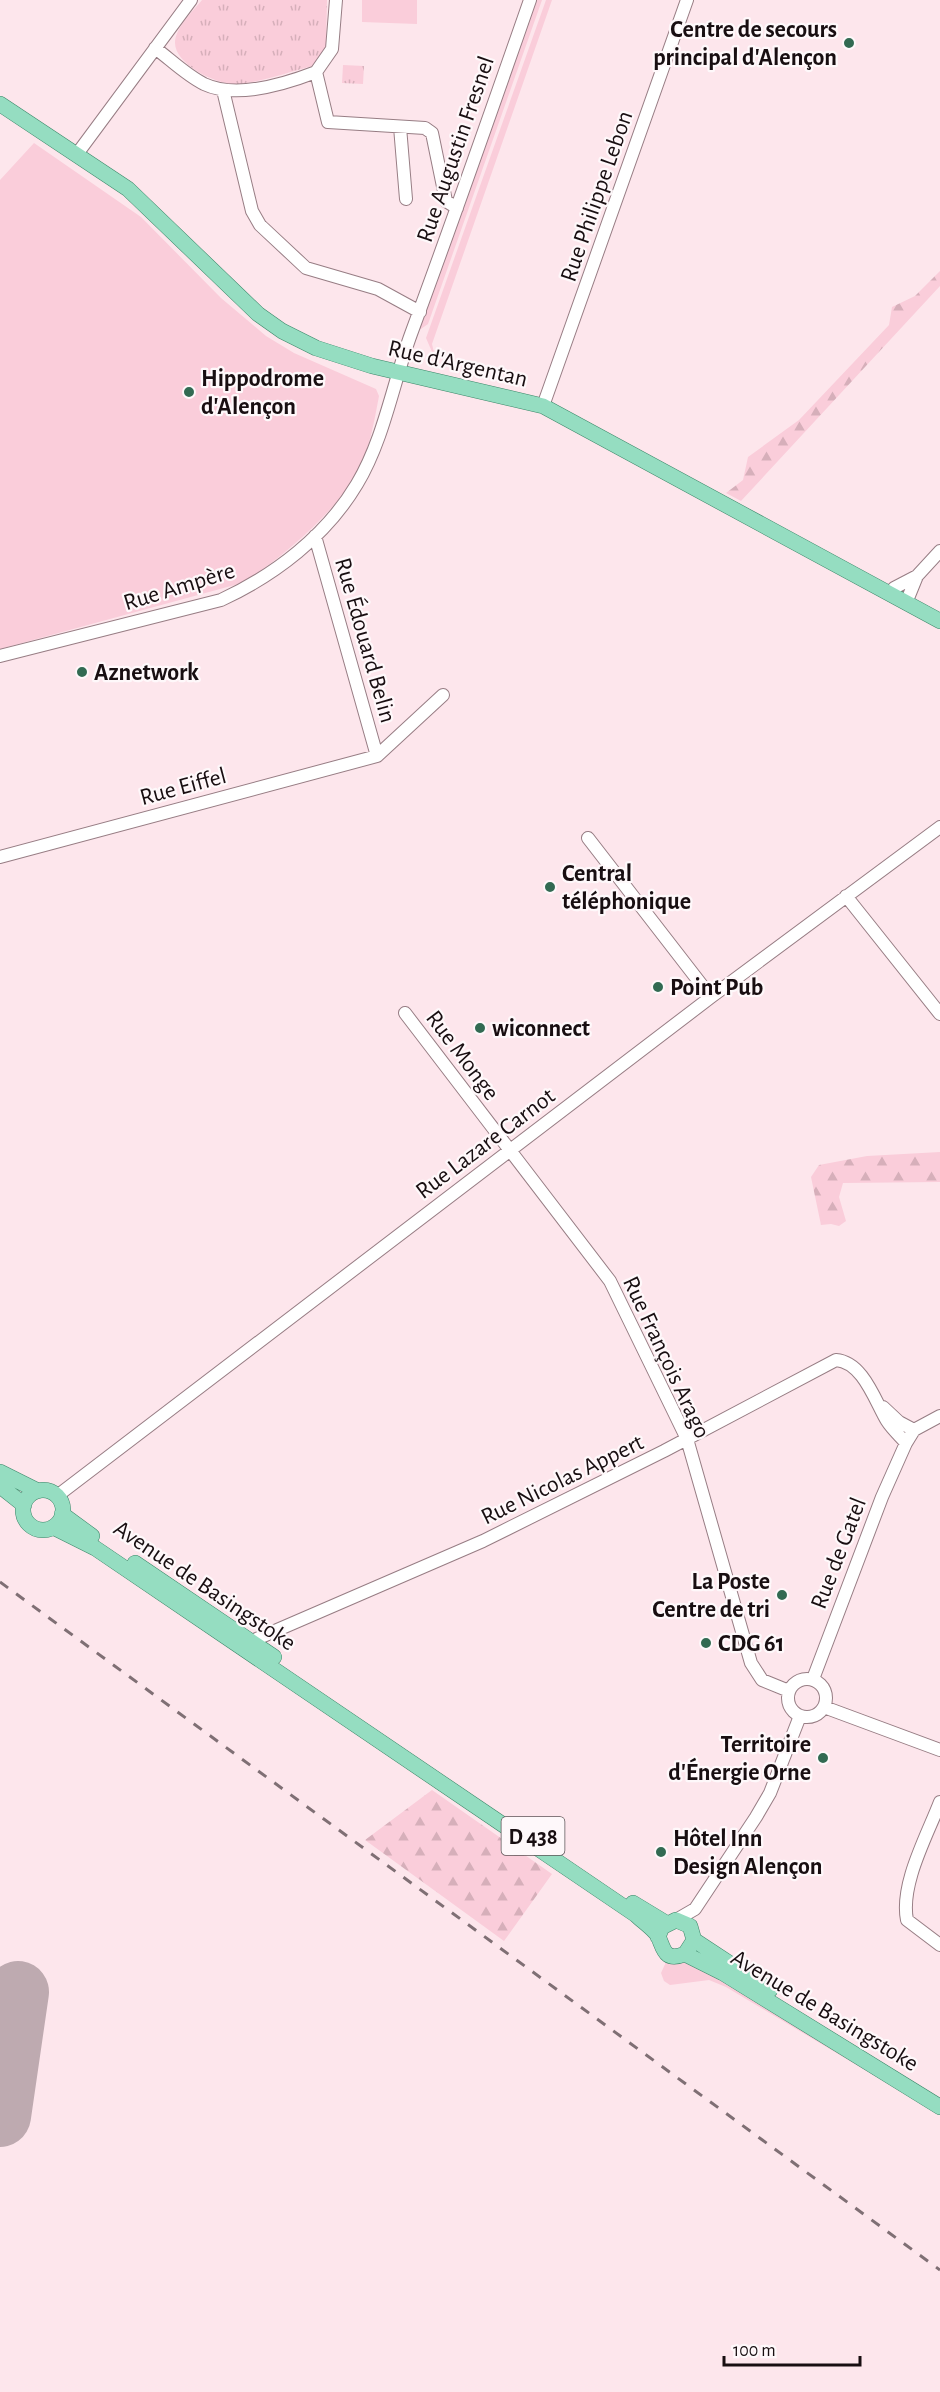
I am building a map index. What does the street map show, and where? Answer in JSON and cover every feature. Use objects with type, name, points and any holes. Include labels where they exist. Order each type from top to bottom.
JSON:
[{"type":"main road","name":"Rue d'Argentan","points":[[0,104],[128,189],[258,314],[282,331],[316,348],[399,373],[543,406],[940,621]]},
{"type":"main road","points":[[0,1472],[38,1491]]},
{"type":"main road","points":[[0,1486],[24,1505]]},
{"type":"main road","points":[[48,1490],[57,1496],[61,1501],[58,1520],[41,1529],[29,1524],[24,1505],[29,1496],[38,1491],[48,1490]]},
{"type":"main road","name":"Avenue de Basingstoke","points":[[58,1520],[95,1548],[249,1645],[321,1696]]},
{"type":"main road","name":"D 438","points":[[321,1696],[578,1866],[671,1922]]},
{"type":"main road","name":"D 438","points":[[321,1696],[636,1916],[658,1936]]},
{"type":"main road","points":[[671,1922],[686,1923],[693,1935],[685,1954],[675,1956],[666,1953],[660,1946],[658,1936],[671,1922]]},
{"type":"main road","name":"Avenue de Basingstoke","points":[[693,1935],[940,2098]]},
{"type":"main road","name":"Avenue de Basingstoke","points":[[685,1954],[723,1973],[940,2107]]},
{"type":"street","points":[[77,154],[191,0]]},
{"type":"street","points":[[155,48],[201,82],[223,90],[252,89],[316,72],[332,49],[336,0]]},
{"type":"street","name":"Rue Augustin Fresnel","points":[[399,373],[530,0]]},
{"type":"street","name":"Rue Philippe Lebon","points":[[543,406],[687,0]]},
{"type":"street","points":[[316,72],[328,122],[425,128],[432,133],[446,201],[457,208]]},
{"type":"street","points":[[223,90],[252,211],[260,225],[306,268],[378,289],[420,312]]},
{"type":"street","points":[[400,127],[406,199]]},
{"type":"street","name":"Rue Ampère","points":[[0,656],[220,600],[255,584],[315,536],[356,485],[365,469],[399,373]]},
{"type":"street","name":"Rue Édouard Belin","points":[[315,536],[377,756]]},
{"type":"street","points":[[891,595],[894,588],[917,576],[940,551]]},
{"type":"street","points":[[906,603],[917,576]]},
{"type":"street","points":[[377,756],[443,695]]},
{"type":"street","name":"Rue Eiffel","points":[[0,856],[377,756]]},
{"type":"street","name":"Rue Lazare Carnot","points":[[57,1496],[711,997],[940,827]]},
{"type":"street","points":[[588,838],[711,997]]},
{"type":"street","points":[[846,896],[940,1014]]},
{"type":"street","name":"Rue Monge","points":[[405,1013],[510,1150]]},
{"type":"street","name":"Rue François Arago","points":[[510,1150],[610,1281],[687,1439],[751,1663],[762,1680],[789,1691]]},
{"type":"street","name":"Rue Nicolas Appert","points":[[249,1645],[473,1546],[687,1439],[836,1360],[845,1361],[854,1367],[878,1402],[888,1423],[906,1443]]},
{"type":"street","name":"Rue Nicolas Appert","points":[[878,1402],[899,1422],[914,1430]]},
{"type":"street","points":[[906,1443],[914,1430],[940,1416]]},
{"type":"street","name":"Rue de Gatel","points":[[813,1679],[882,1497],[906,1443]]},
{"type":"street","points":[[801,1679],[813,1679],[822,1685],[826,1692],[824,1707],[813,1716],[800,1716],[788,1704],[789,1691],[794,1683],[801,1679]]},
{"type":"street","points":[[824,1707],[940,1750]]},
{"type":"street","points":[[693,1935],[695,1909],[770,1793],[800,1716]]},
{"type":"street","points":[[940,1802],[906,1891],[904,1907],[907,1920],[940,1945]]},
{"type":"street","points":[[671,1922],[695,1909]]},
{"type":"green space","points":[[202,0],[327,0],[326,46],[312,66],[258,81],[240,84],[221,82],[190,66],[182,59],[175,43],[181,26]]},
{"type":"green space","points":[[362,0],[417,0],[417,24],[362,22]]},
{"type":"green space","points":[[535,0],[542,0],[428,324],[418,331]]},
{"type":"green space","points":[[546,0],[552,0],[432,344],[436,361],[426,338]]},
{"type":"green space","points":[[343,65],[364,66],[363,84],[342,83]]},
{"type":"green space","name":"Hippodrome d'Alençon","points":[[34,143],[141,217],[221,298],[266,336],[294,353],[376,389],[379,396],[366,453],[349,486],[322,518],[290,548],[257,573],[242,583],[0,649],[0,180]]},
{"type":"green space","points":[[940,271],[940,286],[741,501],[726,493],[743,480],[748,457],[799,420],[889,325],[892,307],[915,296]]},
{"type":"green space","points":[[940,1152],[940,1182],[843,1183],[839,1197],[846,1221],[839,1226],[821,1225],[811,1177],[819,1165],[867,1156]]},
{"type":"green space","points":[[432,1790],[552,1874],[504,1941],[365,1840]]},
{"type":"green space","points":[[666,1962],[692,1962],[890,2085],[726,1987],[709,1980],[670,1985],[664,1981],[661,1973]]},
{"type":"runway","points":[[0,2116],[18,1992]]},
{"type":"railway","points":[[0,1582],[940,2270]]},
{"type":"place","name":"Centre de secours principal d'Alençon","points":[[849,43]]},
{"type":"place","name":"Hippodrome d'Alençon","points":[[189,392]]},
{"type":"place","name":"Aznetwork","points":[[82,672]]},
{"type":"place","name":"Central téléphonique","points":[[550,887]]},
{"type":"place","name":"Point Pub","points":[[658,987]]},
{"type":"place","name":"wiconnect","points":[[480,1028]]},
{"type":"place","name":"La Poste Centre de tri","points":[[782,1595]]},
{"type":"place","name":"CDG 61","points":[[706,1643]]},
{"type":"place","name":"Territoire d'Énergie Orne","points":[[823,1758]]},
{"type":"place","name":"Hôtel Inn Design Alençon","points":[[661,1852]]}]
